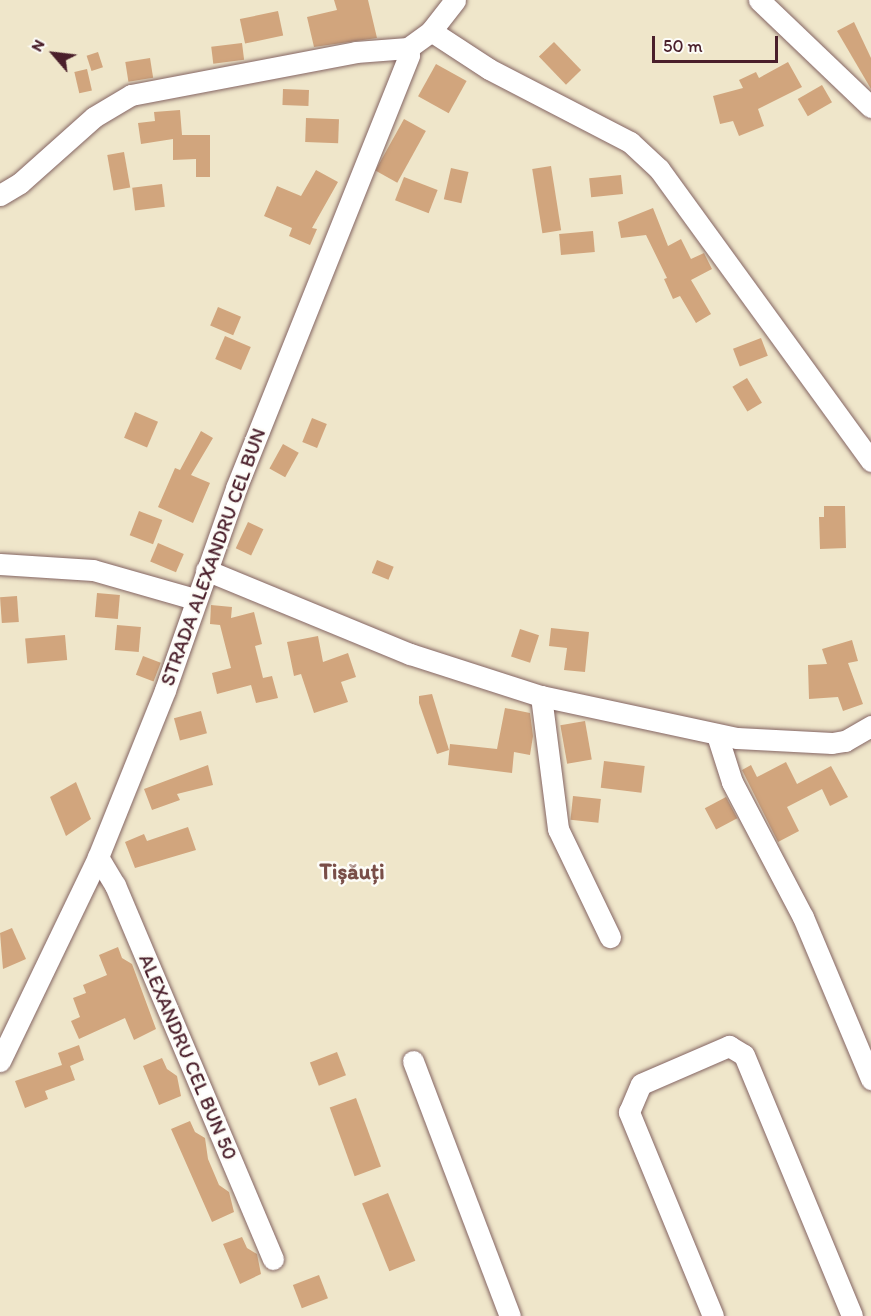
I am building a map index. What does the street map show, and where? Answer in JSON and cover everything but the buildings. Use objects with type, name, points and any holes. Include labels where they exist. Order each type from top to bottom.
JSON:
[{"type":"street","points":[[0,195],[37,169],[94,117],[131,95],[356,52],[408,48],[431,31],[455,0]]},
{"type":"street","points":[[759,0],[871,107]]},
{"type":"street","points":[[431,31],[472,59],[630,142],[659,169],[870,457]]},
{"type":"street","name":"STRADA ALEXANDRU CEL BUN","points":[[0,1061],[98,857],[165,690],[206,570],[409,55],[408,48]]},
{"type":"street","points":[[0,564],[93,570],[195,599]]},
{"type":"street","points":[[206,570],[410,654],[541,696],[717,735],[832,743],[845,741],[871,726]]},
{"type":"street","points":[[541,696],[558,829],[610,937]]},
{"type":"street","points":[[717,735],[732,782],[803,917],[871,1079]]},
{"type":"street","name":"ALEXANDRU CEL BUN 50","points":[[98,857],[115,885],[273,1259]]},
{"type":"street","points":[[713,1316],[629,1112],[641,1084],[729,1046],[744,1055],[852,1316]]},
{"type":"street","points":[[413,1061],[510,1316]]},
{"type":"district","name":"Tișăuți","points":[[352,872]]}]
